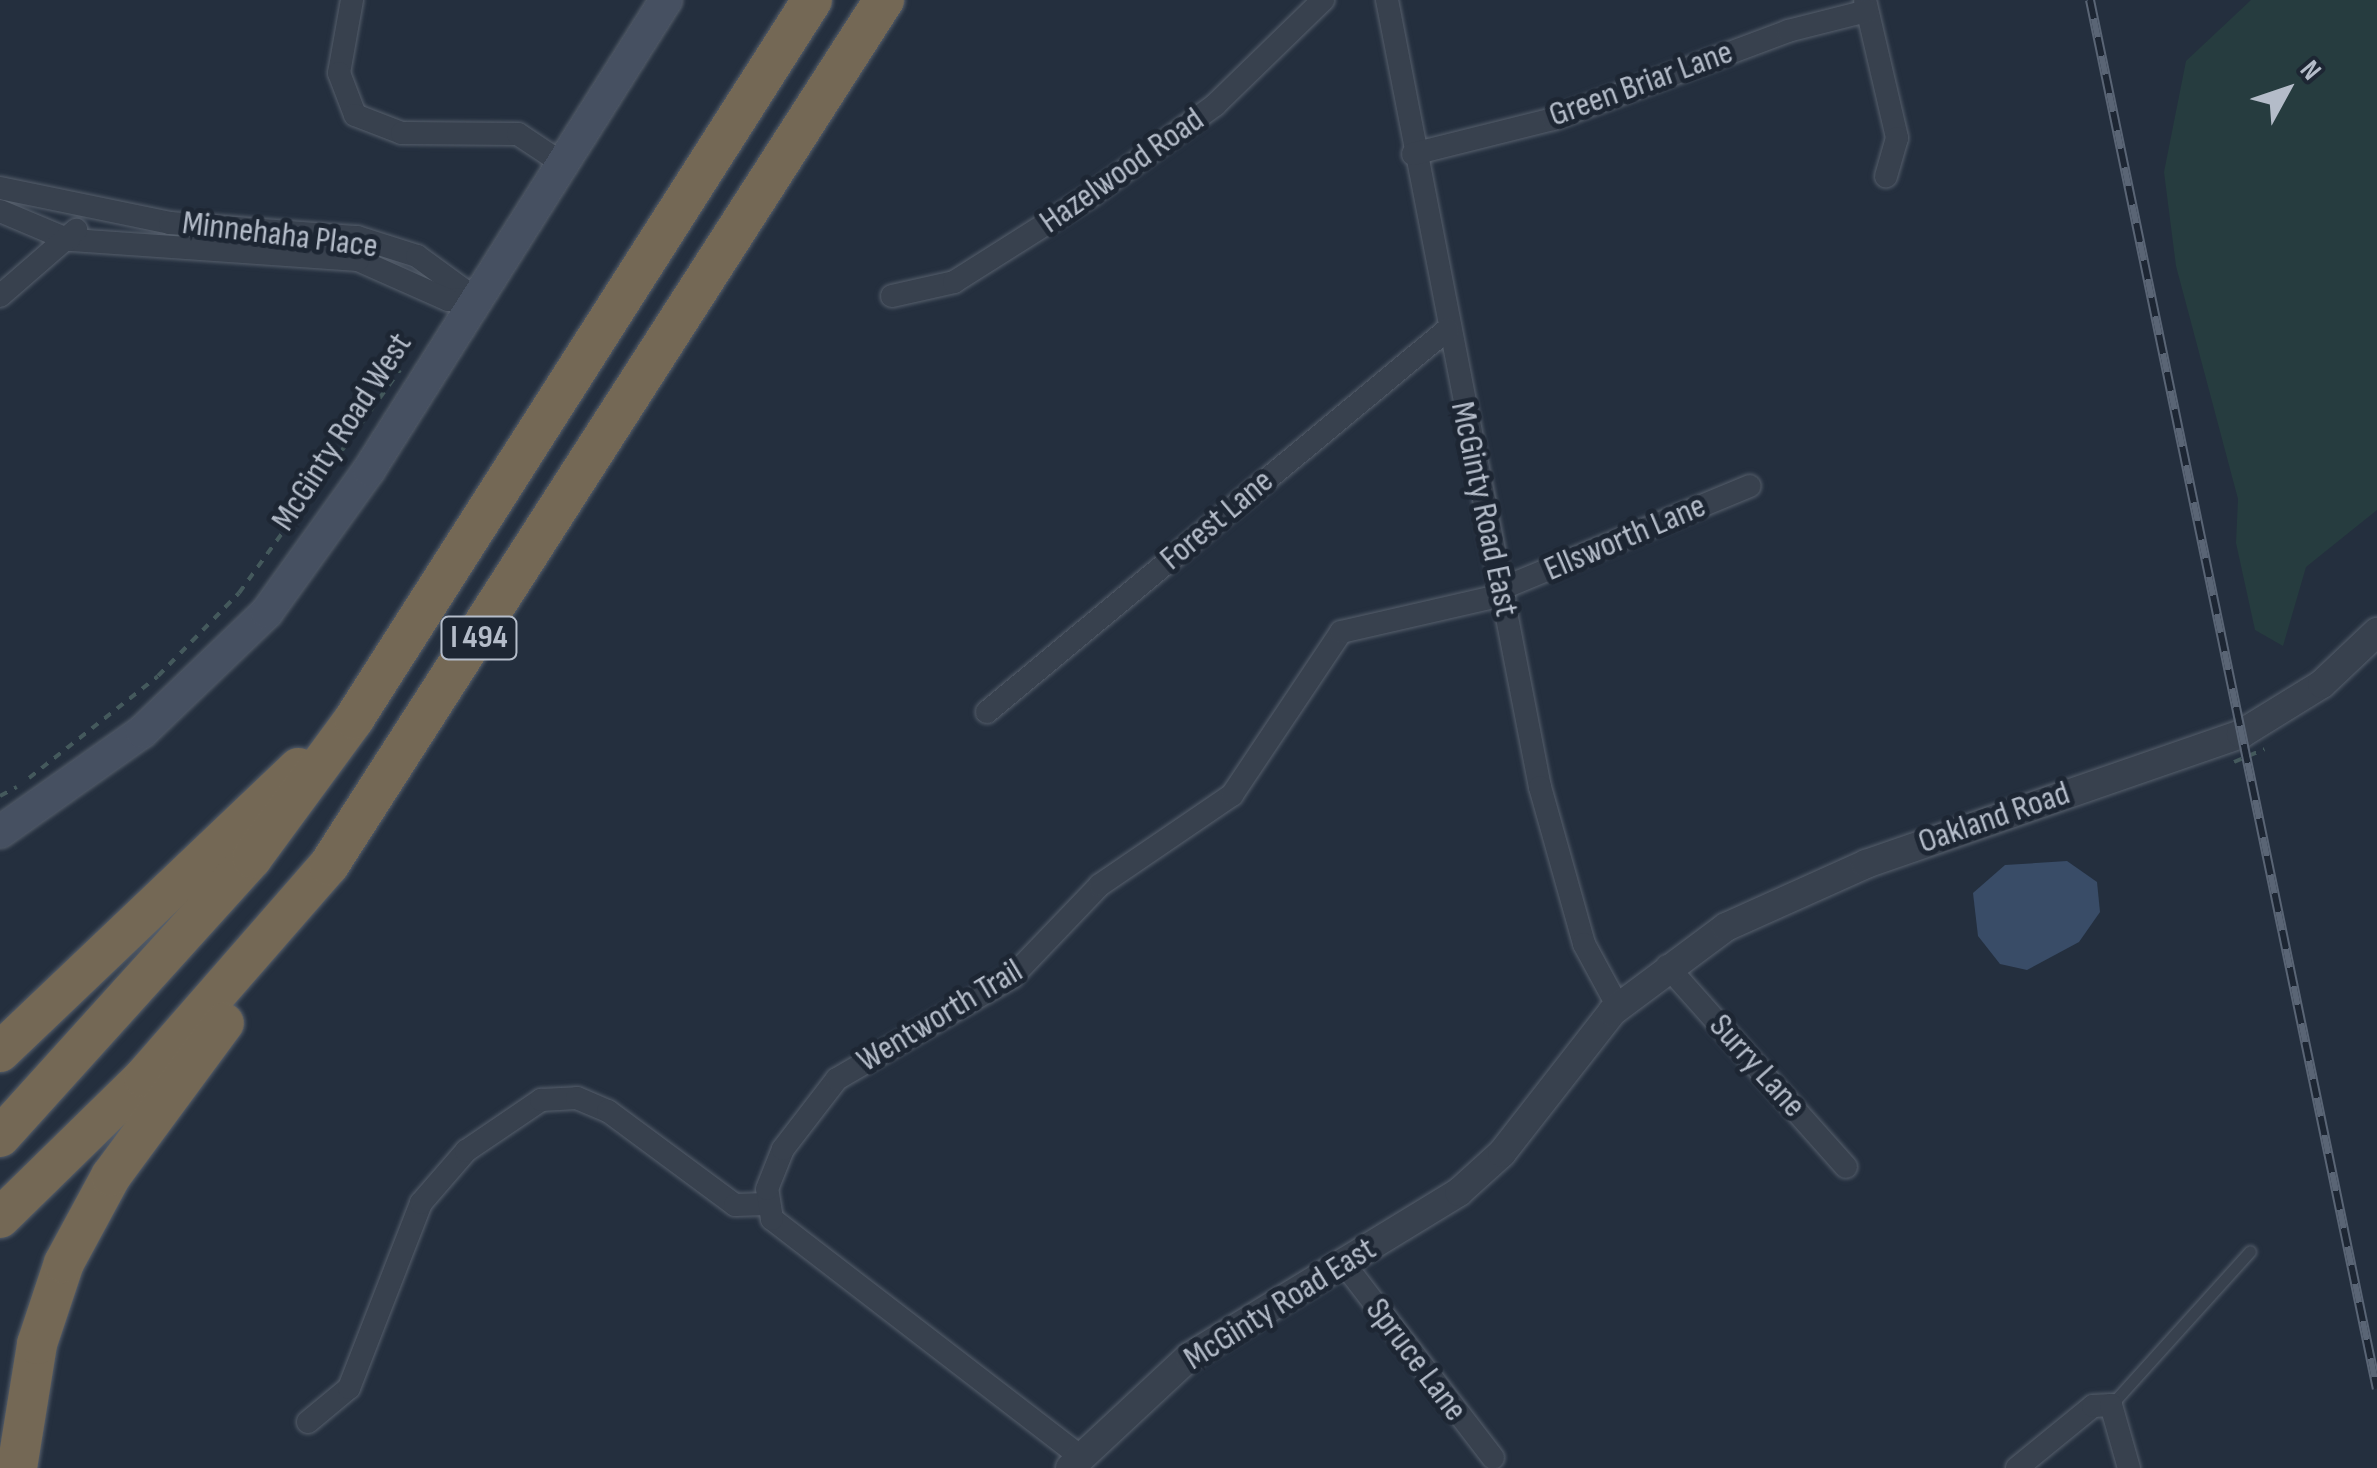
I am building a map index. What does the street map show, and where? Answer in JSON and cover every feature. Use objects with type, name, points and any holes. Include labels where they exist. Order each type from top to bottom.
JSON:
[{"type":"highway","name":"I 494","points":[[0,1137],[252,858],[354,719],[812,0]]},
{"type":"highway","name":"I 494","points":[[0,1218],[278,930],[410,747],[884,0]]},
{"type":"highway","points":[[0,1052],[354,719]]},
{"type":"highway","points":[[16,1468],[48,1303],[92,1208],[249,989],[278,930]]},
{"type":"highway","points":[[39,1468],[62,1299],[92,1208]]},
{"type":"main road","name":"McGinty Road West","points":[[0,832],[142,732],[267,612],[476,299],[666,0]]},
{"type":"street","points":[[352,0],[339,73],[355,115],[402,133],[518,134],[563,164]]},
{"type":"street","name":"Hazelwood Road","points":[[892,296],[954,282],[1066,213],[1216,105],[1324,0]]},
{"type":"street","name":"McGinty Road East","points":[[1075,1463],[1189,1357],[1458,1192],[1502,1153],[1615,1009],[1584,944],[1540,787],[1413,154],[1386,0]]},
{"type":"street","points":[[1866,5],[1897,138],[1886,176]]},
{"type":"street","name":"Green Briar Lane","points":[[1413,154],[1553,119],[1866,5]]},
{"type":"street","name":"Minnehaha Place","points":[[0,188],[90,211],[357,236],[417,256],[476,299]]},
{"type":"street","name":"Minnehaha Place","points":[[0,210],[70,240],[358,260],[448,300],[476,299]]},
{"type":"street","points":[[0,296],[70,240],[90,211]]},
{"type":"street","name":"Forest Lane","points":[[987,712],[1448,329]]},
{"type":"street","name":"Ellsworth Lane","points":[[1501,592],[1750,486]]},
{"type":"street","name":"Wentworth Trail","points":[[766,1204],[784,1149],[837,1079],[1012,977],[1100,885],[1232,795],[1341,632],[1501,592]]},
{"type":"street","name":"Oakland Road","points":[[1615,1009],[1667,966],[1760,910],[1866,864],[2241,734],[2322,684],[2377,632]]},
{"type":"street","name":"Surry Lane","points":[[1667,966],[1846,1167]]},
{"type":"street","points":[[308,1422],[349,1388],[421,1203],[466,1151],[541,1100],[577,1098],[608,1110],[735,1205],[766,1204],[782,1228],[1075,1463]]},
{"type":"street","name":"Spruce Lane","points":[[1342,1261],[1492,1458]]},
{"type":"street","points":[[2017,1468],[2093,1406],[2111,1405],[2129,1468]]},
{"type":"lane","points":[[2111,1405],[2250,1250]]},
{"type":"path","points":[[0,796],[158,676],[239,593],[413,359]]},
{"type":"green space","points":[[2251,0],[2377,0],[2377,510],[2306,567],[2283,646],[2255,630],[2236,543],[2238,499],[2176,266],[2164,172],[2186,61]]},
{"type":"water","points":[[2067,861],[2097,882],[2100,912],[2079,942],[2027,970],[2000,964],[1978,936],[1973,893],[2005,865]]},
{"type":"railway","points":[[2090,0],[2377,1389]]}]
